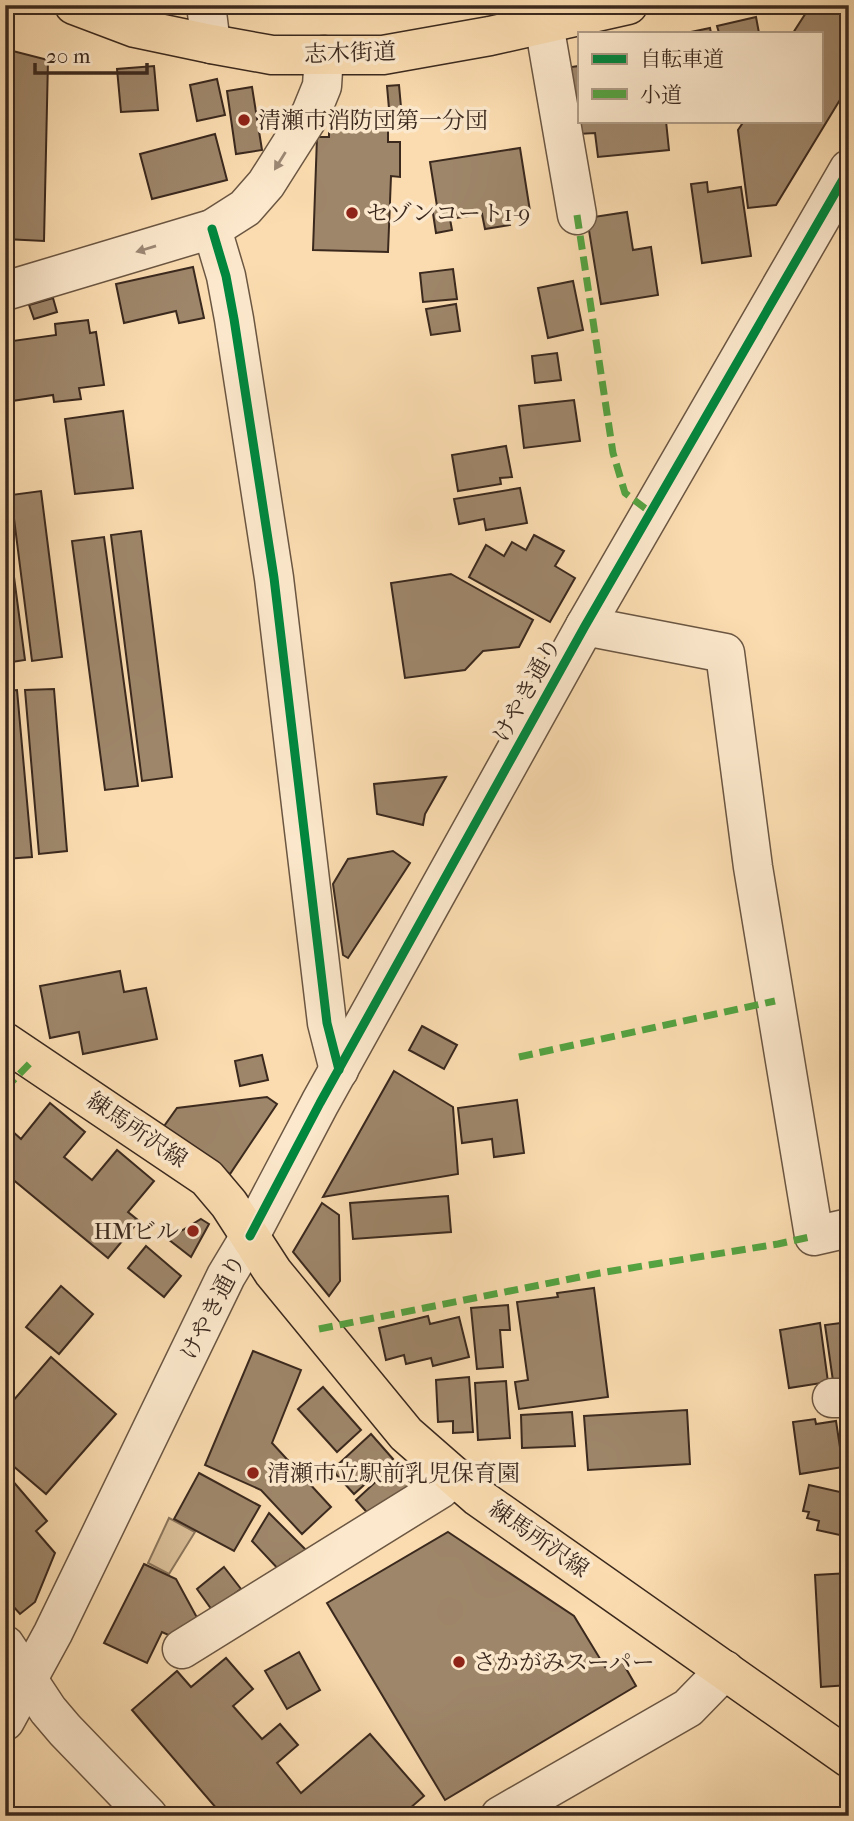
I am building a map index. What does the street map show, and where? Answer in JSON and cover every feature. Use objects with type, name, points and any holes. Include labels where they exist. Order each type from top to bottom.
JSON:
[{"type":"main road","name":"志木街道","points":[[74,5],[135,28],[272,55],[383,55],[628,5]]},
{"type":"main road","name":"練馬所沢線","points":[[5,1042],[208,1178],[229,1204],[273,1272],[406,1434],[478,1497],[849,1758]]},
{"type":"street","points":[[206,5],[211,44]]},
{"type":"street","points":[[544,24],[577,215]]},
{"type":"street","points":[[5,290],[212,229],[245,208],[265,184],[311,113],[322,86],[324,55]]},
{"type":"street","name":"けやき通り","points":[[5,1721],[53,1633],[226,1276],[585,626],[849,169]]},
{"type":"street","points":[[212,229],[226,276],[234,319],[274,578],[327,1023],[339,1070]]},
{"type":"street","points":[[585,626],[725,653],[753,867],[814,1236],[849,1228]]},
{"type":"street","points":[[182,1649],[440,1489],[454,1476]]},
{"type":"street","points":[[5,1645],[48,1710],[141,1813]]},
{"type":"street","points":[[500,1816],[688,1708],[725,1670]]},
{"type":"shaded area","points":[[169,1518],[195,1532],[169,1574],[148,1563]]},
{"type":"building","points":[[811,5],[824,9],[826,5],[841,5],[849,9],[849,85],[776,205],[748,208],[738,130],[743,122],[822,122],[822,32],[794,32]]},
{"type":"building","points":[[756,17],[759,32],[719,32],[717,26]]},
{"type":"building","points":[[710,28],[711,32],[691,32]]},
{"type":"building","points":[[5,49],[48,60],[44,241],[5,239]]},
{"type":"building","points":[[154,66],[158,110],[121,112],[117,69]]},
{"type":"building","points":[[578,66],[578,122],[666,122],[669,150],[598,157],[595,133],[578,134],[571,67]]},
{"type":"building","points":[[217,79],[225,115],[197,121],[190,85]]},
{"type":"building","points":[[399,85],[402,118],[390,120],[387,86]]},
{"type":"building","name":"清瀬市消防団第一分団","points":[[252,87],[262,150],[236,154],[227,91]]},
{"type":"building","name":"セゾンコート1-9","points":[[329,124],[388,125],[388,142],[400,142],[400,177],[391,176],[388,252],[313,250],[317,137],[329,137]]},
{"type":"building","points":[[215,134],[227,180],[152,199],[140,154]]},
{"type":"building","points":[[520,148],[530,211],[508,214],[510,225],[485,229],[482,214],[450,219],[452,230],[436,233],[432,207],[437,206],[430,162]]},
{"type":"building","points":[[707,182],[708,192],[741,187],[751,256],[702,263],[691,184]]},
{"type":"building","points":[[627,212],[633,250],[651,247],[658,295],[601,304],[587,218]]},
{"type":"building","points":[[193,267],[204,318],[179,323],[176,311],[124,323],[116,284]]},
{"type":"building","points":[[453,269],[457,299],[423,302],[420,273]]},
{"type":"building","points":[[573,281],[583,330],[548,338],[538,288]]},
{"type":"building","points":[[53,298],[57,312],[34,319],[29,305]]},
{"type":"building","points":[[456,304],[460,331],[431,335],[426,309]]},
{"type":"building","points":[[88,320],[90,333],[96,332],[104,385],[79,388],[81,399],[54,402],[53,395],[5,402],[5,342],[56,335],[55,324]]},
{"type":"building","points":[[557,353],[561,380],[535,383],[532,356]]},
{"type":"building","points":[[574,400],[580,441],[524,448],[519,406]]},
{"type":"building","points":[[123,411],[133,488],[75,494],[65,419]]},
{"type":"building","points":[[506,446],[512,477],[500,478],[501,484],[458,491],[452,455]]},
{"type":"building","points":[[520,488],[527,523],[486,530],[484,519],[459,524],[454,499]]},
{"type":"building","points":[[41,491],[62,657],[32,661],[11,495]]},
{"type":"building","points":[[5,509],[25,660],[5,663]]},
{"type":"building","points":[[141,531],[172,777],[142,781],[111,535]]},
{"type":"building","points":[[534,535],[564,551],[555,566],[575,578],[550,622],[469,577],[486,545],[504,556],[512,542],[526,550]]},
{"type":"building","points":[[104,537],[138,786],[105,790],[72,541]]},
{"type":"building","points":[[451,574],[533,620],[519,647],[483,651],[465,670],[405,678],[391,583]]},
{"type":"building","points":[[54,689],[67,851],[39,854],[25,690]]},
{"type":"building","points":[[17,690],[32,857],[5,859],[5,691]]},
{"type":"building","points":[[446,777],[425,814],[423,825],[377,814],[374,784]]},
{"type":"building","points":[[393,851],[410,863],[348,958],[343,955],[333,884],[348,859]]},
{"type":"building","points":[[120,971],[124,992],[146,988],[157,1039],[83,1054],[79,1032],[50,1038],[40,986]]},
{"type":"building","points":[[422,1026],[457,1045],[444,1069],[409,1050]]},
{"type":"building","points":[[262,1055],[268,1080],[240,1086],[235,1061]]},
{"type":"building","points":[[394,1071],[453,1107],[458,1174],[323,1197]]},
{"type":"building","points":[[267,1097],[277,1104],[230,1174],[162,1129],[177,1108]]},
{"type":"building","points":[[517,1100],[524,1153],[494,1157],[492,1139],[462,1143],[458,1108]]},
{"type":"building","points":[[50,1103],[85,1132],[64,1157],[92,1180],[117,1150],[154,1181],[128,1212],[139,1221],[108,1258],[5,1173],[5,1140],[12,1131],[21,1139]]},
{"type":"building","points":[[448,1196],[451,1232],[353,1239],[350,1203]]},
{"type":"building","points":[[322,1203],[339,1215],[340,1281],[329,1296],[293,1252]]},
{"type":"building","name":"HMビル","points":[[201,1219],[209,1224],[191,1257],[168,1239]]},
{"type":"building","points":[[146,1246],[181,1276],[164,1297],[128,1268]]},
{"type":"building","points":[[61,1286],[93,1314],[59,1354],[26,1327]]},
{"type":"building","points":[[594,1288],[608,1397],[519,1409],[515,1382],[528,1380],[517,1302],[558,1297],[557,1293]]},
{"type":"building","points":[[508,1305],[510,1330],[500,1330],[503,1367],[477,1369],[471,1308]]},
{"type":"building","points":[[428,1316],[430,1324],[459,1317],[469,1357],[433,1366],[431,1358],[406,1364],[404,1355],[386,1360],[379,1328]]},
{"type":"building","points":[[849,1322],[849,1386],[834,1388],[825,1325]]},
{"type":"building","points":[[820,1323],[828,1382],[789,1388],[780,1330]]},
{"type":"building","points":[[5,1334],[13,1348],[5,1352]]},
{"type":"building","points":[[253,1351],[301,1370],[272,1443],[331,1507],[302,1534],[261,1490],[205,1465]]},
{"type":"building","points":[[51,1357],[116,1414],[46,1494],[5,1459],[5,1410]]},
{"type":"building","points":[[469,1377],[473,1432],[453,1433],[453,1421],[438,1422],[436,1380]]},
{"type":"building","points":[[506,1381],[510,1438],[478,1440],[475,1383]]},
{"type":"building","points":[[323,1387],[361,1430],[337,1452],[298,1409]]},
{"type":"building","points":[[687,1410],[690,1464],[588,1470],[584,1416]]},
{"type":"building","points":[[572,1412],[575,1446],[522,1448],[521,1415]]},
{"type":"building","points":[[815,1419],[816,1424],[836,1421],[843,1467],[800,1474],[793,1422]]},
{"type":"building","points":[[371,1434],[393,1459],[354,1494],[332,1470]]},
{"type":"building","points":[[396,1463],[412,1478],[409,1494],[372,1518],[356,1500]]},
{"type":"building","points":[[5,1472],[47,1521],[36,1531],[55,1553],[35,1602],[20,1614],[12,1605],[7,1610],[5,1608]]},
{"type":"building","points":[[199,1473],[260,1506],[234,1551],[174,1519]]},
{"type":"building","points":[[809,1485],[849,1494],[849,1537],[817,1530],[819,1521],[807,1518],[809,1512],[803,1511]]},
{"type":"building","points":[[269,1513],[311,1555],[301,1565],[290,1559],[282,1573],[252,1541]]},
{"type":"building","points":[[448,1532],[574,1616],[605,1667],[620,1658],[636,1686],[445,1800],[327,1603]]},
{"type":"building","points":[[144,1564],[176,1579],[201,1625],[182,1641],[162,1632],[147,1663],[104,1643]]},
{"type":"building","points":[[224,1567],[241,1589],[212,1610],[197,1589]]},
{"type":"building","points":[[849,1573],[849,1685],[821,1687],[815,1575]]},
{"type":"building","points":[[299,1652],[320,1690],[287,1709],[265,1671]]},
{"type":"building","points":[[226,1658],[253,1689],[233,1706],[262,1739],[280,1724],[298,1745],[277,1763],[301,1793],[370,1734],[424,1796],[401,1816],[223,1816],[132,1710],[177,1671],[191,1687]]},
{"type":"marked path","points":[[577,215],[613,453],[625,493],[650,512]]},
{"type":"marked path","points":[[519,1057],[775,1001]]},
{"type":"marked path","points":[[5,1089],[33,1060]]},
{"type":"marked path","points":[[319,1329],[600,1273],[814,1236]]},
{"type":"cycle path","points":[[250,1236],[320,1103],[585,626],[849,169]]},
{"type":"cycle path","points":[[212,229],[226,276],[234,319],[274,578],[327,1023],[339,1070]]},
{"type":"place","name":"清瀬市消防団第一分団","points":[[244,120]]},
{"type":"place","name":"セゾンコート1-9","points":[[352,213]]},
{"type":"place","name":"HMビル","points":[[193,1231]]},
{"type":"place","name":"清瀬市立駅前乳児保育園","points":[[253,1473]]},
{"type":"place","name":"さかがみスーパー","points":[[459,1662]]}]
